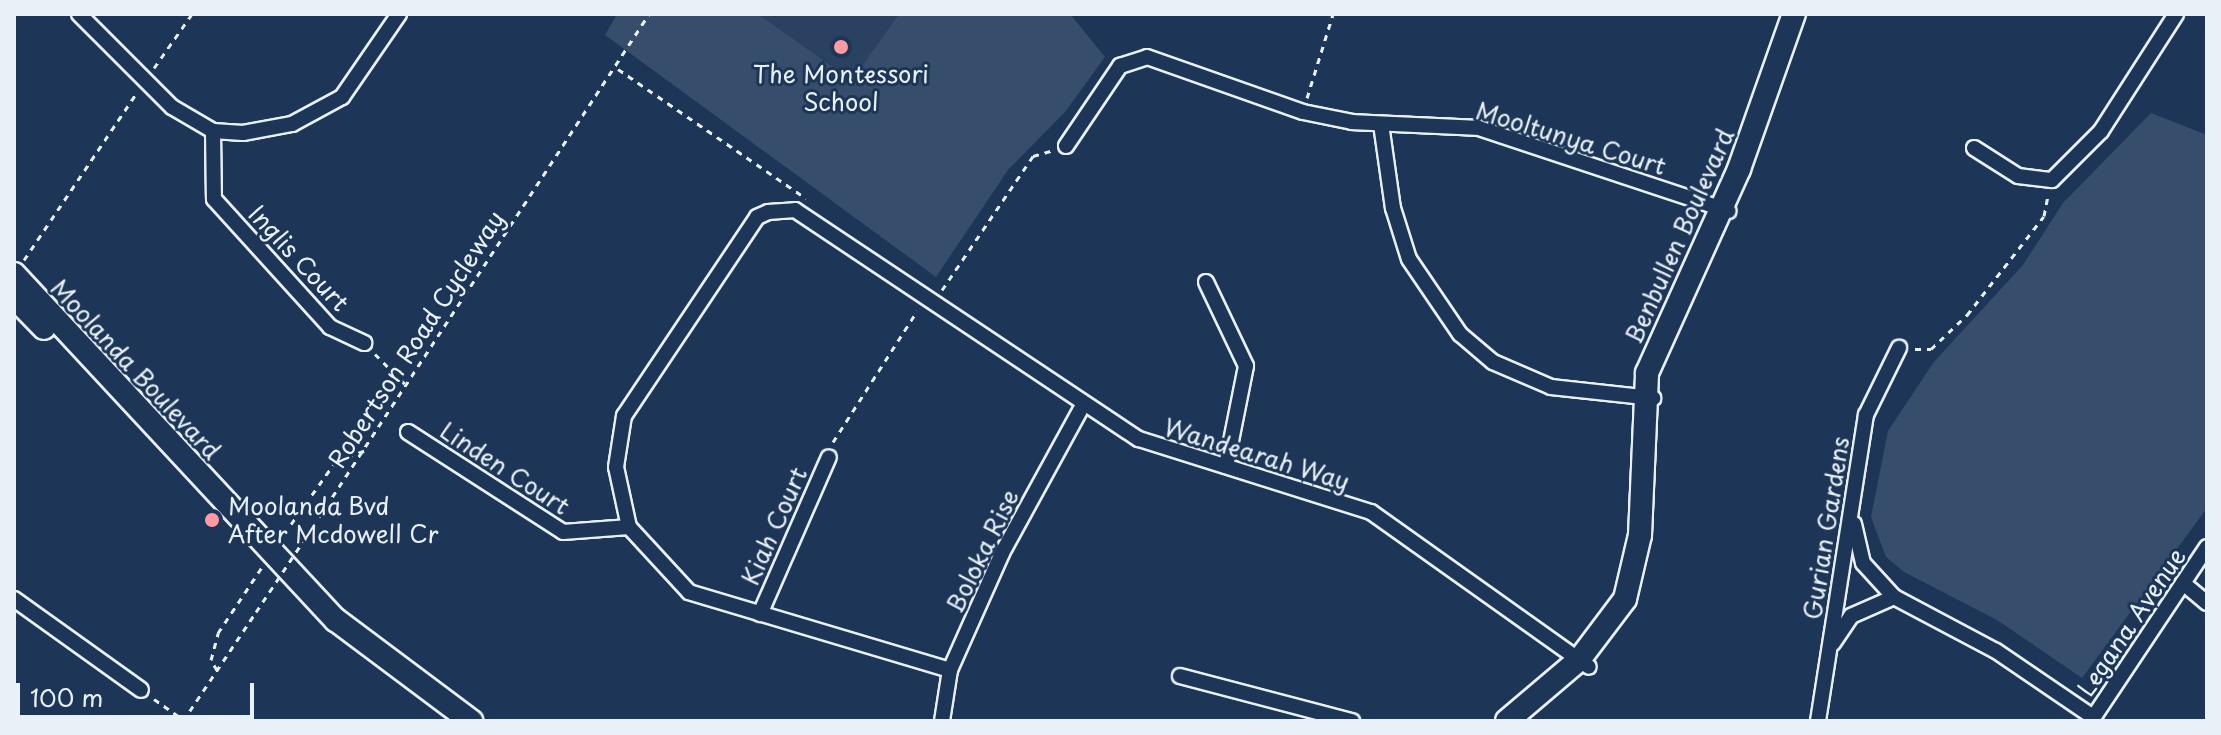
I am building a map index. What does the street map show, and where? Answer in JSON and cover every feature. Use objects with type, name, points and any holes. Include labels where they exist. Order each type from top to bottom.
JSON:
[{"type":"street","points":[[79,14],[142,85],[213,131],[292,124],[342,97],[399,14]]},
{"type":"street","name":"Benbullen Boulevard","points":[[1726,210],[1794,14]]},
{"type":"street","name":"Benbullen Boulevard","points":[[1525,721],[1621,628],[1642,584],[1651,532],[1648,398],[1671,333],[1726,210],[1805,14]]},
{"type":"street","points":[[1974,148],[2018,176],[2052,180],[2101,131],[2176,14]]},
{"type":"street","name":"Mooltunya Court","points":[[1066,146],[1120,66],[1147,57],[1303,112],[1381,124],[1479,128],[1726,210]]},
{"type":"street","points":[[1381,124],[1393,208],[1409,259],[1460,334],[1493,362],[1551,387],[1648,398]]},
{"type":"street","name":"Inglis Court","points":[[213,131],[214,199],[330,327],[364,343]]},
{"type":"street","name":"Wandearah Way","points":[[950,670],[760,614],[679,586],[629,527],[616,467],[624,416],[757,217],[795,210],[1082,407],[1174,453],[1226,466],[1371,512],[1584,663]]},
{"type":"street","name":"Moolanda Boulevard","points":[[17,269],[336,620],[471,721]]},
{"type":"street","points":[[1206,282],[1246,366],[1226,466]]},
{"type":"street","name":"Moolanda Boulevard","points":[[14,297],[330,632],[447,721]]},
{"type":"street","name":"Gurian Gardens","points":[[1818,721],[1866,415],[1899,348]]},
{"type":"street","name":"Boloka Rise","points":[[942,721],[950,670],[1002,553],[1082,407]]},
{"type":"street","name":"Linden Court","points":[[408,432],[563,532],[629,527]]},
{"type":"street","name":"Kiah Court","points":[[760,614],[829,457]]},
{"type":"street","points":[[1851,514],[1863,563],[1894,597],[1996,651],[2092,719]]},
{"type":"street","name":"Legana Avenue","points":[[2092,719],[2207,547]]},
{"type":"street","points":[[2183,583],[2207,603]]},
{"type":"street","points":[[1830,648],[1851,616],[1894,597]]},
{"type":"street","points":[[14,599],[141,690]]},
{"type":"street","name":"Benbullen Boulevard","points":[[1507,721],[1584,663]]},
{"type":"street","points":[[1180,676],[1352,721]]},
{"type":"path","points":[[17,269],[192,14]]},
{"type":"path","name":"Robertson Road Cycleway","points":[[183,720],[618,69],[649,14]]},
{"type":"path","points":[[1303,112],[1333,14]]},
{"type":"path","points":[[618,69],[813,202]]},
{"type":"path","points":[[829,457],[837,429],[1033,156],[1066,146]]},
{"type":"path","points":[[1899,348],[1931,349],[1967,315],[2044,216],[2052,180]]},
{"type":"path","points":[[364,343],[406,385]]},
{"type":"path","points":[[281,539],[336,461],[364,451]]},
{"type":"path","points":[[217,670],[211,660],[218,633],[255,577]]},
{"type":"path","points":[[141,690],[183,720]]},
{"type":"shaded area","points":[[617,14],[758,14],[852,80],[899,14],[1070,14],[1105,57],[1065,112],[1008,170],[936,277],[605,35]]},
{"type":"shaded area","name":"The Montessori School","points":[[758,14],[899,14],[853,80]]},
{"type":"shaded area","points":[[2151,113],[2207,135],[2207,508],[2082,678],[1997,620],[1904,572],[1886,557],[1871,517],[1888,431],[1933,363],[2023,265],[2063,203]]},
{"type":"place","name":"The Montessori School","points":[[841,47]]},
{"type":"place","name":"Moolanda Bvd After Mcdowell Cr","points":[[212,520]]}]
